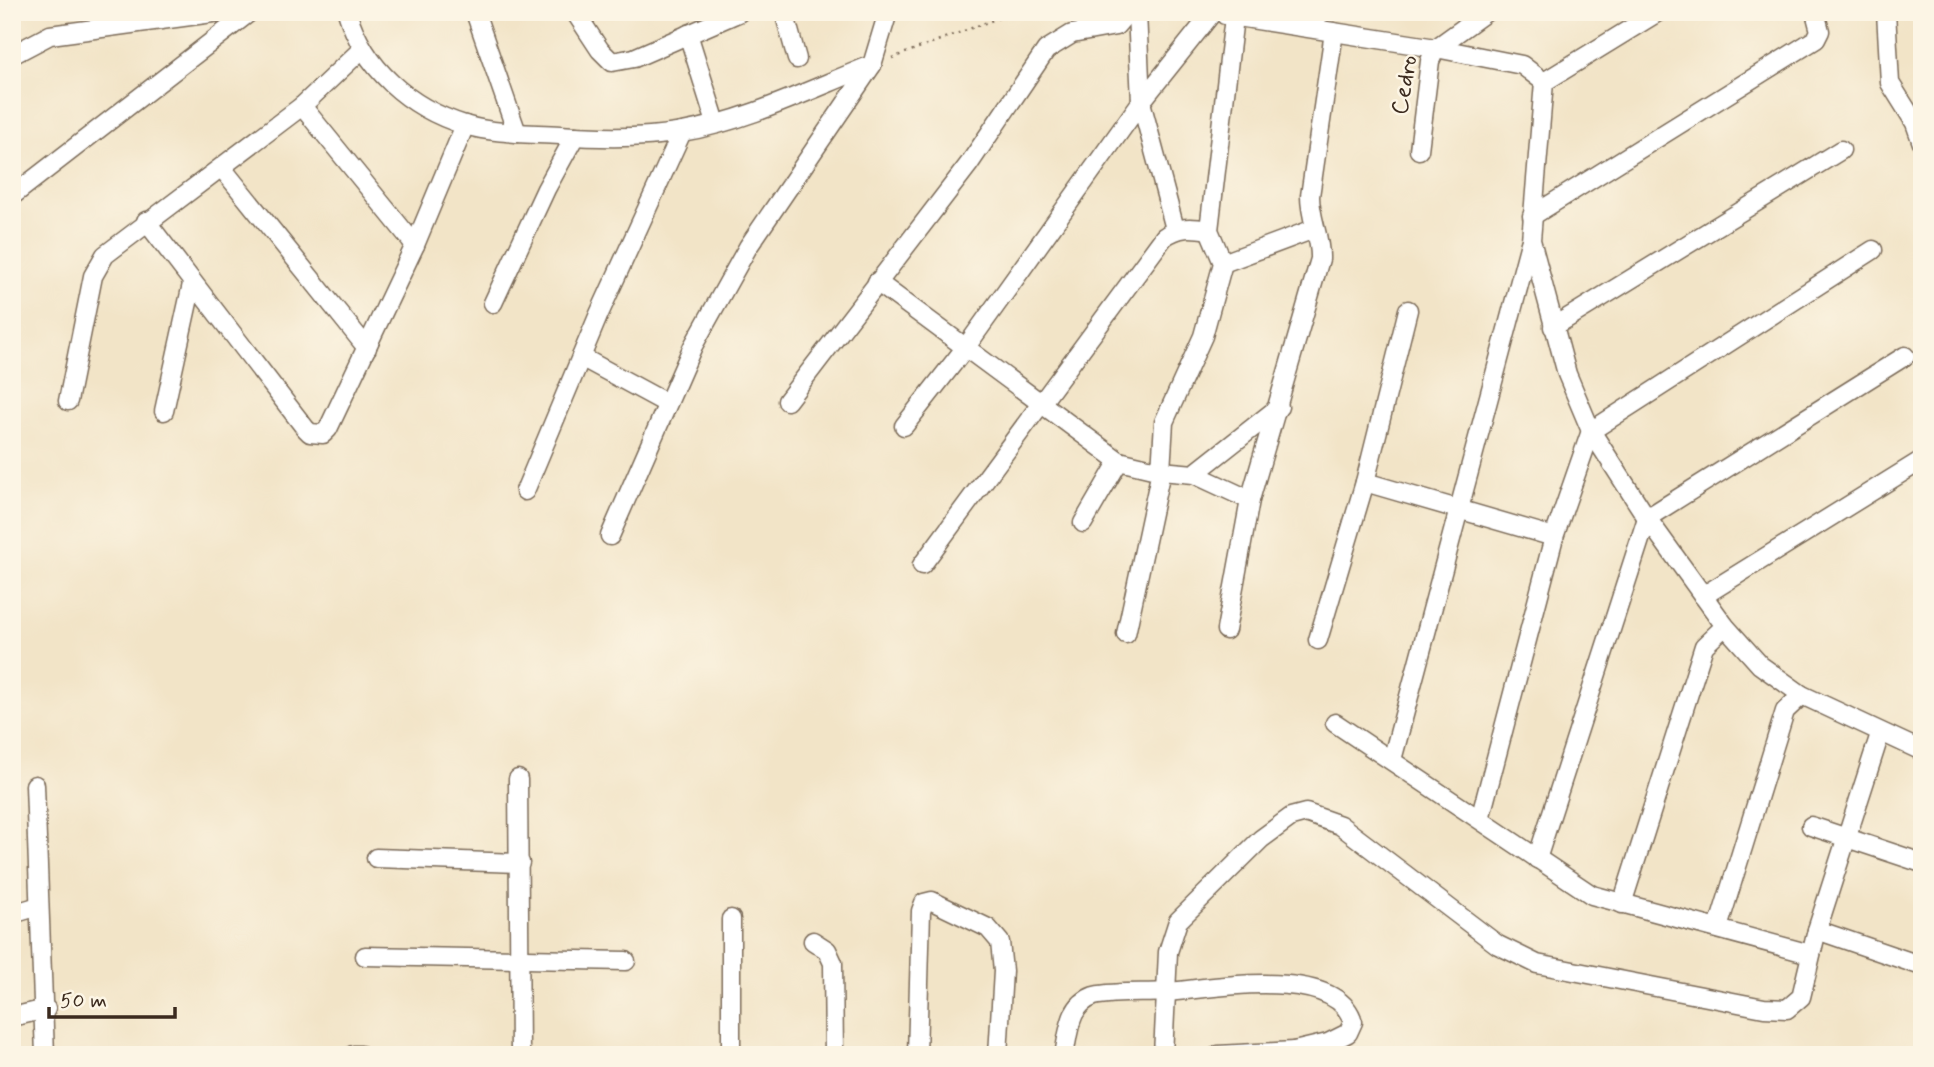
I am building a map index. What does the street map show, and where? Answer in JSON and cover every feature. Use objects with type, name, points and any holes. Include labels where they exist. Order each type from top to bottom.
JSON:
[{"type":"street","points":[[15,46],[73,30],[220,12]]},
{"type":"street","points":[[12,196],[250,12]]},
{"type":"street","points":[[347,12],[361,50],[382,75],[407,96],[465,125],[517,132],[637,137],[682,132],[716,123],[872,65]]},
{"type":"street","points":[[475,12],[517,132]]},
{"type":"street","points":[[575,12],[600,50],[612,62],[634,58],[740,12]]},
{"type":"street","points":[[784,12],[797,60]]},
{"type":"street","points":[[610,536],[666,403],[748,247],[872,65],[888,12]]},
{"type":"street","points":[[787,401],[969,164],[1046,50],[1072,34],[1116,26],[1128,12]]},
{"type":"street","points":[[1137,12],[1141,102],[1175,229]]},
{"type":"street","points":[[904,426],[966,347],[1141,102],[1213,12],[1436,48],[1522,65],[1544,82]]},
{"type":"street","points":[[1305,26],[1323,12]]},
{"type":"street","name":"Cedro","points":[[1419,150],[1430,61],[1436,48],[1486,12]]},
{"type":"street","points":[[1544,82],[1658,12]]},
{"type":"street","points":[[1532,216],[1816,38],[1820,30],[1815,12]]},
{"type":"street","points":[[1886,12],[1890,83],[1915,123],[1922,143]]},
{"type":"street","points":[[1126,634],[1161,471],[1164,422],[1203,336],[1223,263],[1209,230],[1234,17]]},
{"type":"street","points":[[1226,629],[1250,500],[1320,259],[1321,245],[1314,229],[1310,197],[1334,32]]},
{"type":"street","points":[[688,34],[716,123]]},
{"type":"street","points":[[68,401],[98,265],[105,255],[146,221],[222,168],[302,106],[361,50]]},
{"type":"street","points":[[1392,760],[1461,511],[1531,240],[1544,82]]},
{"type":"street","points":[[302,106],[415,244]]},
{"type":"street","points":[[146,221],[192,284],[310,433],[323,434],[328,429],[415,244],[465,125]]},
{"type":"street","points":[[525,491],[682,132]]},
{"type":"street","points":[[493,303],[546,189],[575,136]]},
{"type":"street","points":[[1553,327],[1841,150]]},
{"type":"street","points":[[222,168],[367,348]]},
{"type":"street","points":[[922,565],[1164,237],[1175,229],[1193,227],[1209,230]]},
{"type":"street","points":[[1223,263],[1314,229]]},
{"type":"street","points":[[1531,240],[1567,374],[1591,431],[1647,518],[1725,626],[1760,665],[1802,695],[1880,734],[1922,751]]},
{"type":"street","points":[[1480,819],[1554,537],[1591,431],[1873,250]]},
{"type":"street","points":[[877,282],[1119,461],[1161,471],[1194,474],[1250,500]]},
{"type":"street","points":[[164,411],[192,284]]},
{"type":"street","points":[[1318,640],[1365,482],[1408,310]]},
{"type":"street","points":[[1537,859],[1647,518],[1905,356]]},
{"type":"street","points":[[581,358],[666,403]]},
{"type":"street","points":[[1194,474],[1279,407]]},
{"type":"street","points":[[1703,596],[1922,460]]},
{"type":"street","points":[[1083,523],[1119,461]]},
{"type":"street","points":[[1365,482],[1554,537]]},
{"type":"street","points":[[1622,904],[1704,646],[1725,626]]},
{"type":"street","points":[[1718,928],[1786,711],[1802,695]]},
{"type":"street","points":[[1335,723],[1591,895],[1810,954]]},
{"type":"street","points":[[1163,1055],[1168,952],[1178,921],[1261,839],[1291,817],[1306,813],[1340,825],[1498,945],[1537,964],[1763,1009],[1787,1009],[1801,997],[1817,930],[1880,734]]},
{"type":"street","points":[[518,779],[520,1055]]},
{"type":"street","points":[[35,785],[46,1009],[45,1055]]},
{"type":"street","points":[[1811,826],[1922,863]]},
{"type":"street","points":[[376,858],[520,863]]},
{"type":"street","points":[[918,1055],[921,911],[924,904],[932,901],[988,928],[1000,942],[1003,971],[998,1055]]},
{"type":"street","points":[[12,914],[39,906]]},
{"type":"street","points":[[731,919],[731,1055]]},
{"type":"street","points":[[1817,930],[1922,966]]},
{"type":"street","points":[[813,940],[827,950],[833,963],[834,1055]]},
{"type":"street","points":[[365,956],[626,961]]},
{"type":"street","points":[[1064,1055],[1074,1012],[1081,1002],[1094,996],[1270,982],[1317,991],[1340,1003],[1351,1014],[1353,1022],[1348,1033],[1328,1043],[1294,1053],[1218,1055]]},
{"type":"street","points":[[12,1017],[46,1009]]},
{"type":"street","points":[[353,1055],[361,1055]]},
{"type":"path","points":[[872,65],[1014,12]]}]
